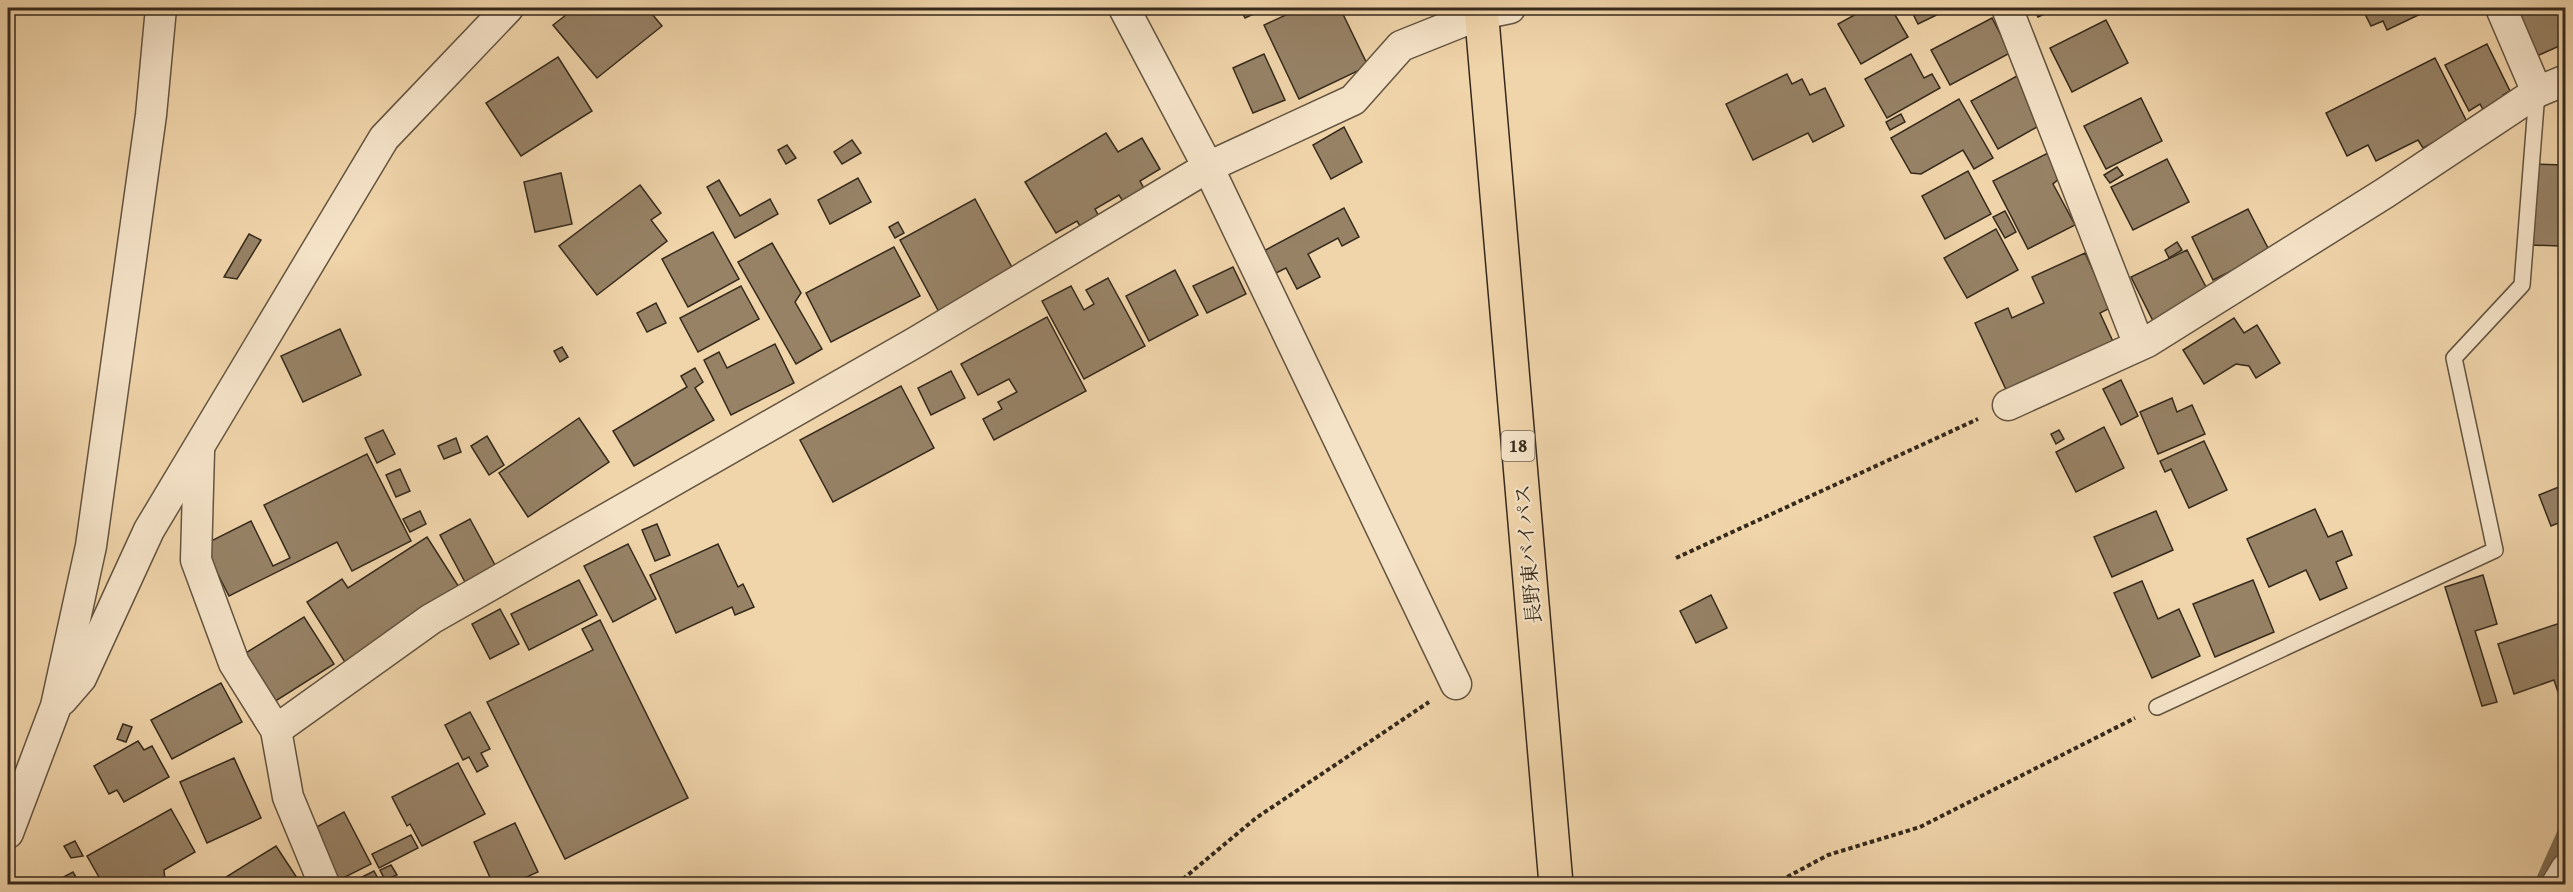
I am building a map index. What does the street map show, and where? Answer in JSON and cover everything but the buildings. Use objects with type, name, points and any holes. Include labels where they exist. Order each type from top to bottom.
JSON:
[{"type":"highway","name":"長野東バイパス","points":[[1491,10],[1556,885]]},
{"type":"street","points":[[8,833],[56,706],[91,546],[151,115],[161,8]]},
{"type":"street","points":[[56,706],[81,678],[149,530],[384,138],[508,8]]},
{"type":"street","points":[[1124,8],[1208,167],[1456,684]]},
{"type":"street","points":[[2007,8],[2139,345]]},
{"type":"street","points":[[2501,8],[2537,92]]},
{"type":"street","points":[[276,730],[431,619],[916,342],[1208,167],[1353,100],[1401,46],[1491,10]]},
{"type":"street","points":[[2008,405],[2139,345],[2385,193],[2537,92],[2565,80]]},
{"type":"street","points":[[199,448],[196,560],[234,663],[276,730],[288,797],[324,885]]},
{"type":"street","points":[[2557,885],[2565,869]]},
{"type":"lane","points":[[2157,707],[2495,550],[2454,358],[2522,285],[2537,92]]},
{"type":"path","points":[[1676,558],[2008,405]]},
{"type":"path","points":[[1178,885],[1256,818],[1456,684]]},
{"type":"path","points":[[1774,885],[1828,855],[1920,826],[2157,707]]},
{"type":"waterway","points":[[2539,884],[2566,824]]}]
